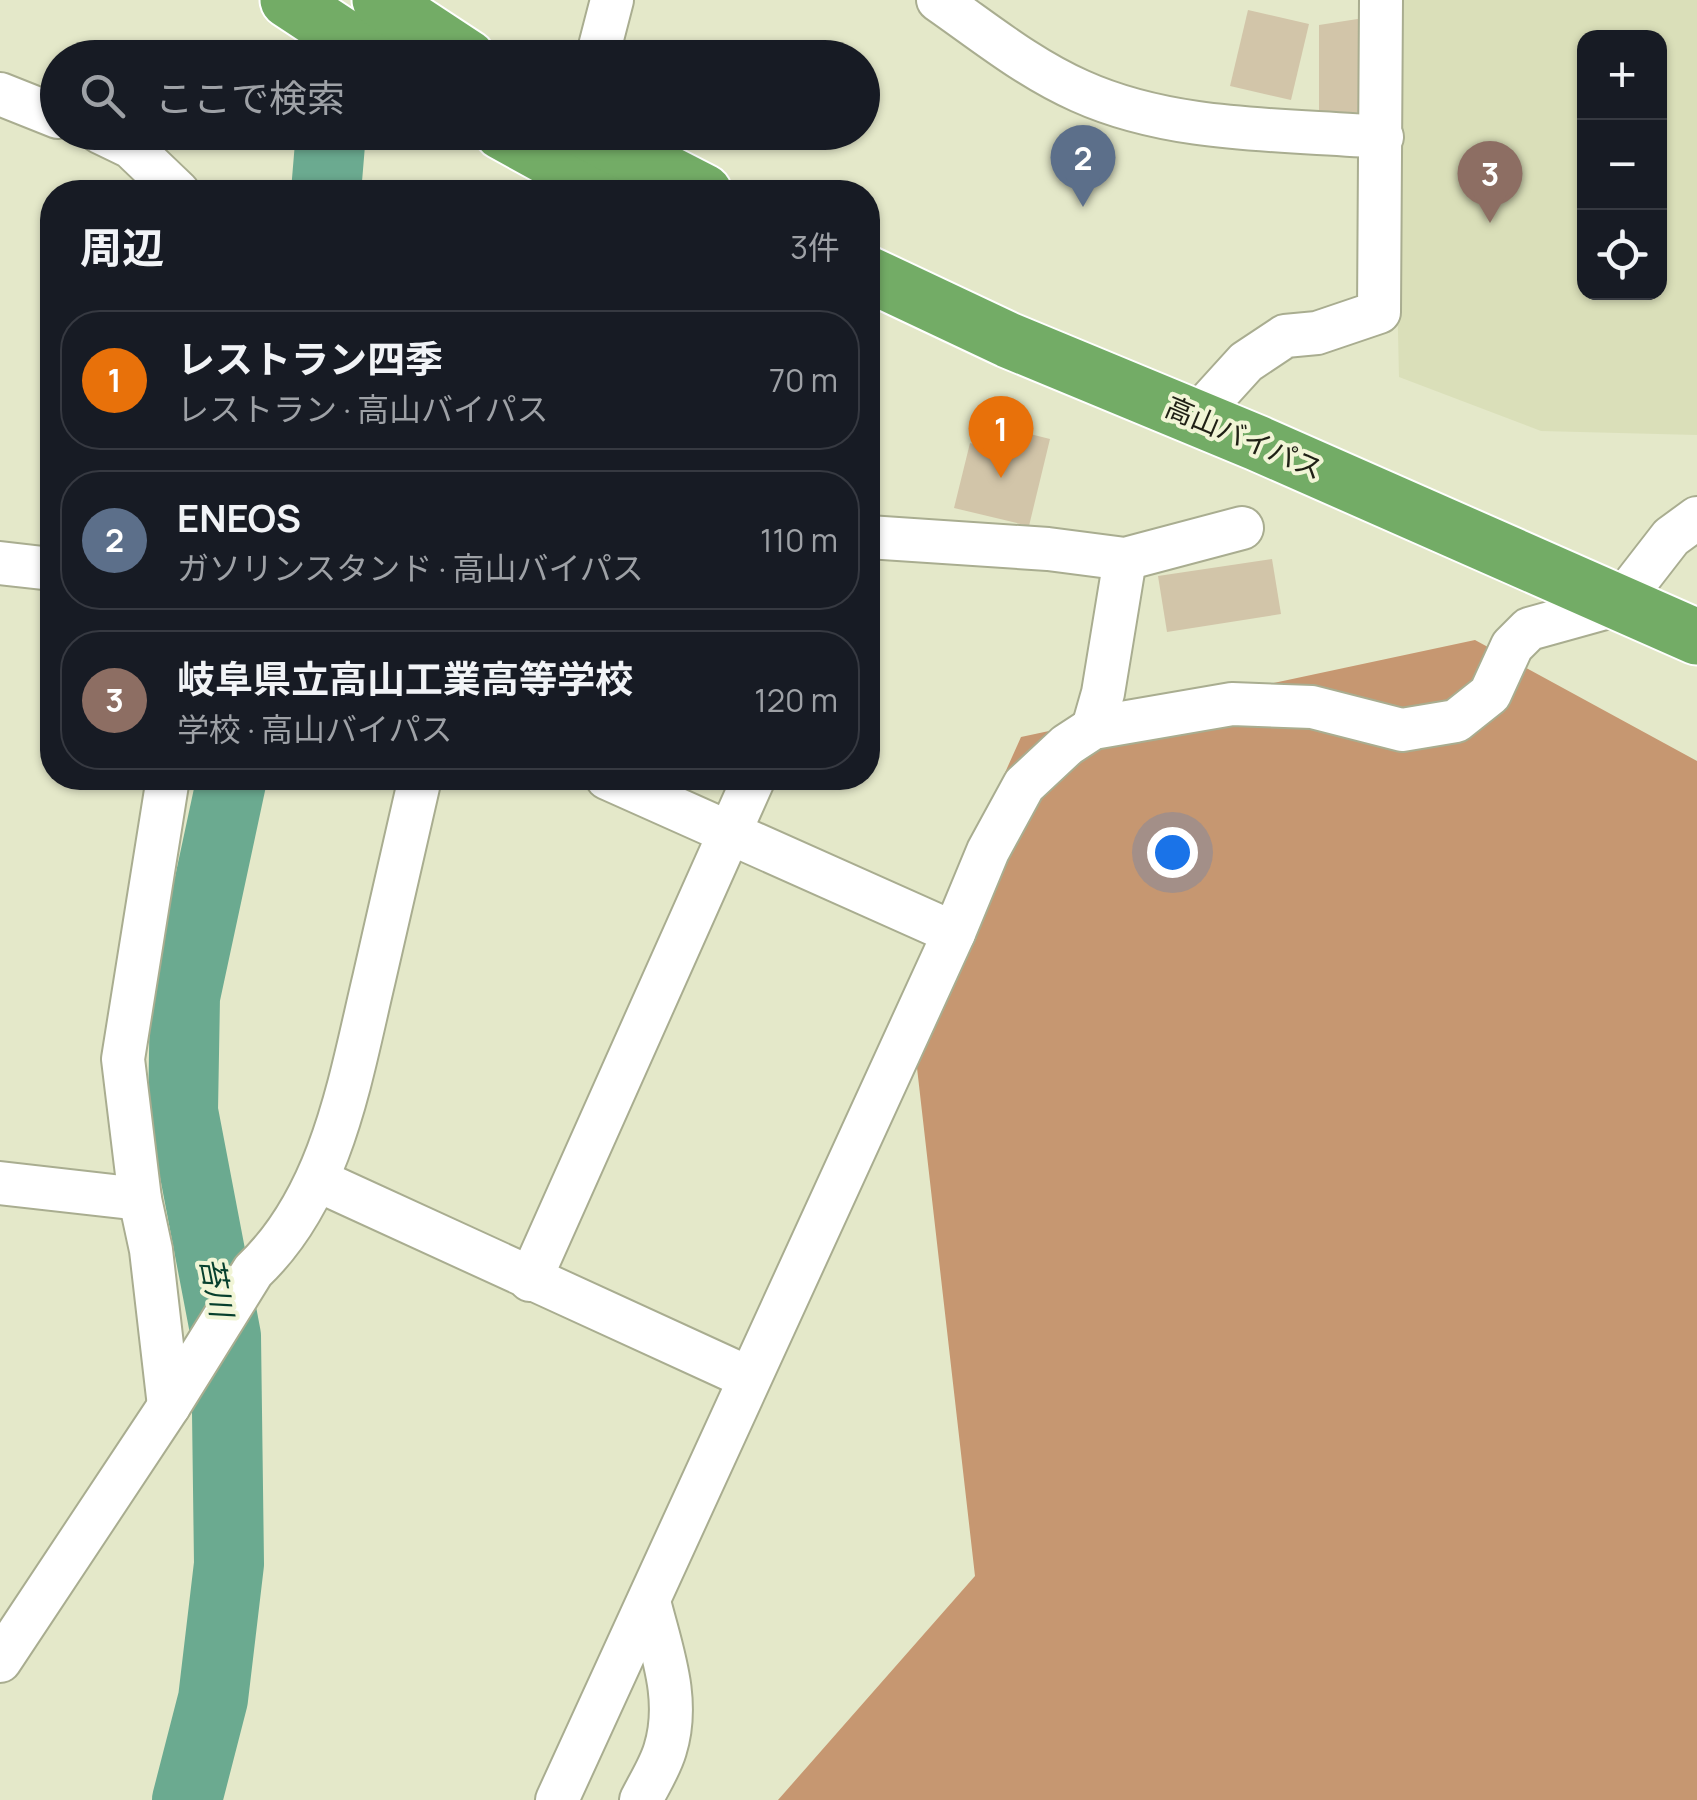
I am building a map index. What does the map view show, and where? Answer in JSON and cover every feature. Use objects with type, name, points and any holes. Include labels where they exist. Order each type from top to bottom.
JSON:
[{"type":"highway","points":[[384,3],[441,40]]},
{"type":"highway","points":[[296,6],[348,40]]},
{"type":"highway","points":[[546,150],[581,164],[651,180]]},
{"type":"highway","name":"高山バイパス","points":[[880,280],[1008,340],[1196,417],[1697,638]]},
{"type":"highway","name":"高山バイパス","points":[[880,319],[956,354],[1250,471],[1619,604]]},
{"type":"street","points":[[602,40],[612,0]]},
{"type":"street","points":[[938,0],[1036,69],[1083,92],[1151,114],[1200,123],[1382,137]]},
{"type":"street","points":[[1196,417],[1246,362],[1285,336],[1316,332],[1380,312],[1381,0]]},
{"type":"street","points":[[0,94],[40,109]]},
{"type":"street","points":[[133,150],[165,180]]},
{"type":"street","points":[[557,1800],[988,851],[1024,785],[1067,744],[1093,728],[1232,704],[1312,708],[1402,730],[1456,721],[1490,694],[1512,646],[1529,629],[1619,604],[1672,536],[1697,518]]},
{"type":"street","points":[[880,538],[1048,549],[1124,559],[1242,528]]},
{"type":"street","points":[[1093,728],[1103,693],[1124,559]]},
{"type":"street","points":[[0,563],[40,568]]},
{"type":"street","points":[[166,790],[123,1059],[169,1406]]},
{"type":"street","points":[[0,1661],[169,1406],[253,1271],[271,1253],[317,1180],[341,1113],[417,790]]},
{"type":"street","points":[[635,790],[954,933]]},
{"type":"street","points":[[530,1280],[748,790]]},
{"type":"street","points":[[317,1180],[749,1378]]},
{"type":"street","points":[[0,1183],[140,1199]]},
{"type":"street","points":[[641,1800],[664,1752],[672,1721],[672,1692],[648,1601]]},
{"type":"shaded area","points":[[1396,0],[1697,0],[1697,435],[1541,431],[1399,377],[1394,153]]},
{"type":"shaded area","points":[[1475,640],[1697,761],[1697,1800],[778,1800],[975,1576],[908,989],[1021,737]]},
{"type":"building","points":[[1248,10],[1309,24],[1291,100],[1230,86]]},
{"type":"building","points":[[1364,18],[1364,112],[1319,114],[1319,25]]},
{"type":"building","points":[[998,426],[1050,439],[1029,526],[954,508],[970,443],[992,449]]},
{"type":"building","points":[[1272,559],[1281,614],[1167,632],[1158,576]]},
{"type":"waterway","name":"苔川","points":[[327,180],[330,150]]},
{"type":"waterway","name":"苔川","points":[[187,1800],[213,1699],[229,1564],[226,1336],[183,1111],[185,997],[229,790]]},
{"type":"place","name":"ENEOS","points":[[1083,207]]},
{"type":"place","name":"岐阜県立高山工業高等学校","points":[[1490,223]]},
{"type":"place","name":"レストラン四季","points":[[1001,478]]}]
